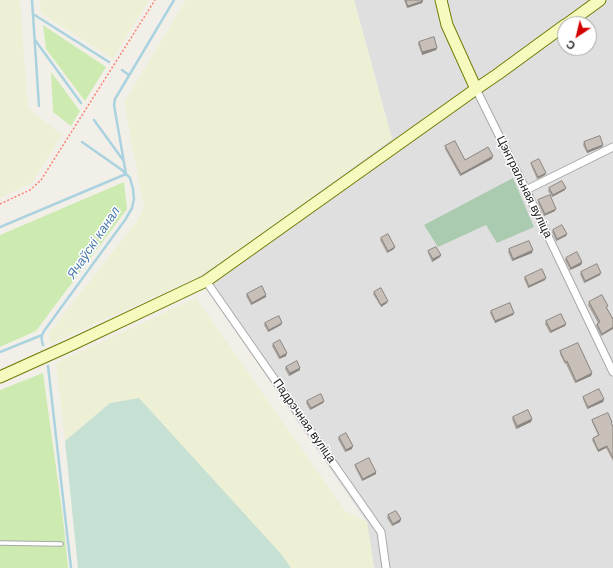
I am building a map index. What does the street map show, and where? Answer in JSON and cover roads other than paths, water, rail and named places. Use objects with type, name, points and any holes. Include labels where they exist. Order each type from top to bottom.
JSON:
[{"type":"main road","name":"Цэнтральная вуліца","points":[[441,0],[447,25],[476,89]]},
{"type":"main road","points":[[578,16],[600,0]]},
{"type":"main road","points":[[0,377],[206,281],[557,31]]},
{"type":"street","name":"Цэнтральная вуліца","points":[[476,89],[613,372]]},
{"type":"street","points":[[526,190],[613,147]]},
{"type":"street","name":"Падрэчная вуліца","points":[[206,281],[381,532],[386,568]]},
{"type":"lane","points":[[0,543],[61,544]]},
{"type":"waterway","name":"Ячаўскі канал","points":[[32,0],[39,106]]},
{"type":"waterway","points":[[0,227],[126,174],[114,105],[115,99],[174,0]]},
{"type":"waterway","points":[[33,14],[109,62]]},
{"type":"waterway","points":[[35,40],[81,103]]},
{"type":"waterway","points":[[122,70],[129,75]]},
{"type":"waterway","points":[[94,120],[123,160]]},
{"type":"waterway","name":"Ячаўскі канал","points":[[43,345],[42,334],[125,220],[132,208],[134,199],[130,178],[122,170],[82,142]]},
{"type":"waterway","points":[[0,352],[42,335]]},
{"type":"waterway","name":"Ячаўскі канал","points":[[48,366],[71,568]]}]
